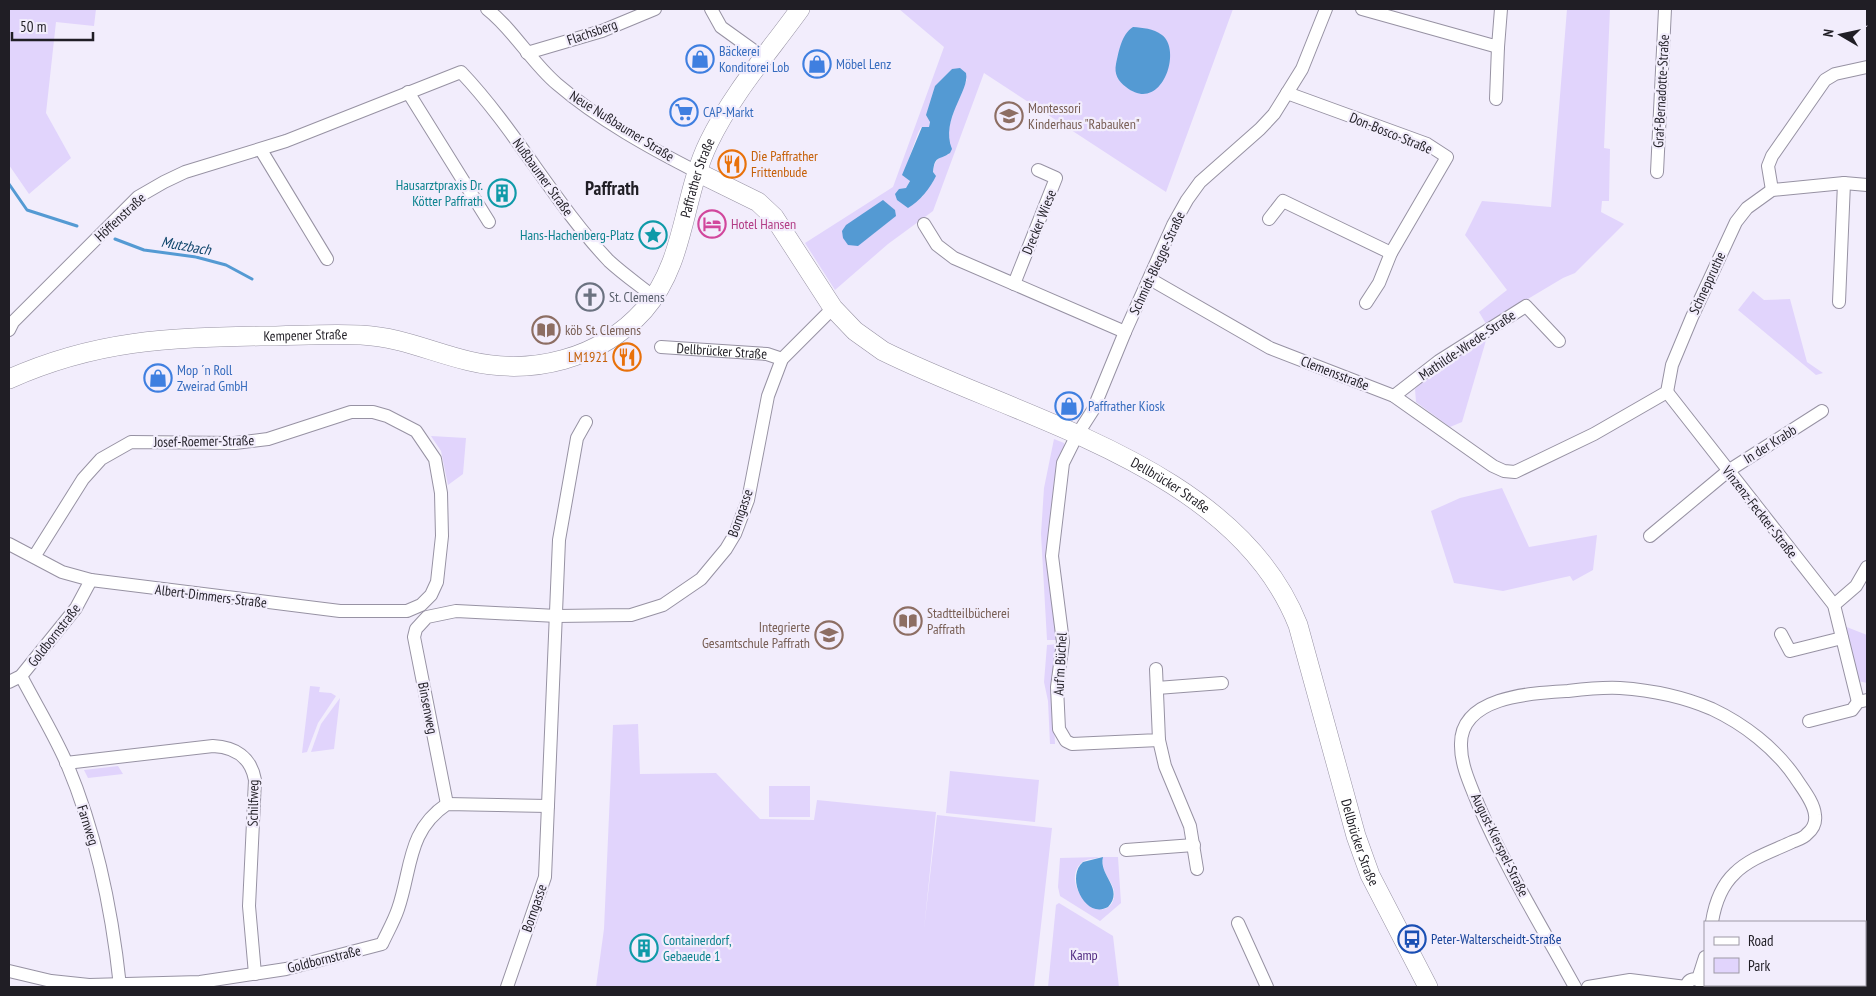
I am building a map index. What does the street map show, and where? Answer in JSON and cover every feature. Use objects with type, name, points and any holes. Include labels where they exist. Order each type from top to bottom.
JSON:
[{"type":"main road","name":"Paffrather Straße","points":[[600,344],[626,327],[654,296],[674,260],[709,143],[725,114],[800,9]]},
{"type":"main road","name":"Dellbrücker Straße","points":[[699,172],[758,202],[774,217],[833,308],[855,331],[882,351],[1135,462],[1205,508],[1257,554],[1290,604],[1298,625],[1356,836],[1370,875],[1428,987]]},
{"type":"main road","name":"Kempener Straße","points":[[9,379],[75,354],[113,345],[157,339],[378,336],[426,347],[465,360],[487,365],[513,367],[552,364],[573,358],[600,344]]},
{"type":"street","name":"Neue Nußbaumer Straße","points":[[488,9],[501,20],[527,53],[556,84],[588,107],[699,172]]},
{"type":"street","name":"Flachsberg","points":[[527,53],[602,31],[655,9]]},
{"type":"street","points":[[711,9],[721,27],[764,58]]},
{"type":"street","name":"Schmidt-Blegge-Straße","points":[[1077,435],[1094,410],[1125,332],[1173,225],[1187,200],[1200,182],[1260,129],[1274,114],[1302,69],[1326,9]]},
{"type":"street","points":[[1362,9],[1498,47]]},
{"type":"street","points":[[1496,99],[1501,9]]},
{"type":"street","name":"Graf-Bernadotte-Straße","points":[[1656,172],[1665,9]]},
{"type":"street","points":[[1867,67],[1835,74],[1825,80],[1772,156],[1768,166],[1772,190],[1844,183],[1867,185]]},
{"type":"street","name":"Höffenstraße","points":[[9,330],[13,322],[138,198],[185,172],[261,150],[461,72]]},
{"type":"street","name":"Nußbaumer Straße","points":[[461,72],[537,166],[583,231],[618,269],[654,296]]},
{"type":"street","points":[[408,92],[489,222]]},
{"type":"street","name":"Don-Bosco-Straße","points":[[1287,93],[1427,144],[1447,157],[1391,252],[1379,283],[1366,303]]},
{"type":"street","points":[[261,150],[327,259]]},
{"type":"street","name":"Drecker Wiese","points":[[1014,284],[1056,178],[1038,170]]},
{"type":"street","points":[[1839,302],[1844,183]]},
{"type":"street","name":"Schneppruthe","points":[[1667,392],[1675,357],[1736,222],[1747,208],[1772,190]]},
{"type":"street","points":[[1268,219],[1283,201],[1391,252]]},
{"type":"street","points":[[924,224],[938,244],[954,258],[1125,332]]},
{"type":"street","name":"Clemensstraße","points":[[1150,279],[1270,348],[1394,396],[1493,466],[1504,471],[1515,472],[1594,434],[1667,392]]},
{"type":"street","name":"Mathilde-Wrede-Straße","points":[[1394,396],[1439,360],[1526,306],[1559,341]]},
{"type":"street","name":"Borngasse","points":[[557,616],[631,615],[662,605],[708,572],[735,534],[748,500],[768,396],[782,359],[833,308]]},
{"type":"street","name":"Dellbrücker Straße","points":[[661,347],[767,354],[782,359]]},
{"type":"street","name":"Vinzenz-Feckter-Straße","points":[[1667,392],[1834,605],[1842,638],[1862,701],[1852,710],[1809,721]]},
{"type":"street","name":"In der Krabb","points":[[1650,536],[1728,471],[1822,411]]},
{"type":"street","name":"Josef-Roemer-Straße","points":[[34,557],[83,479],[101,459],[131,442],[236,443],[277,438],[309,424],[351,412],[373,412],[387,416],[416,432],[435,459],[441,493],[442,536],[437,582],[424,611]]},
{"type":"street","name":"Borngasse","points":[[507,987],[545,877],[559,540],[577,438],[586,422]]},
{"type":"street","name":"Auf'm Büchel","points":[[1077,435],[1063,463],[1052,556],[1063,642],[1057,687],[1059,729],[1066,741],[1072,744],[1159,740]]},
{"type":"street","name":"Albert-Dimmers-Straße","points":[[9,544],[62,572],[91,580],[340,612],[456,611],[557,616]]},
{"type":"street","points":[[1834,605],[1856,586],[1867,566]]},
{"type":"street","name":"Goldbornstraße","points":[[9,682],[21,676],[76,608],[91,580]]},
{"type":"street","name":"Binsenweg","points":[[424,611],[414,638],[447,804]]},
{"type":"street","points":[[1781,634],[1790,651],[1842,638]]},
{"type":"street","points":[[1156,669],[1159,740],[1165,766],[1190,826],[1197,869]]},
{"type":"street","name":"Farnweg","points":[[21,676],[66,763],[102,872],[112,916],[120,986]]},
{"type":"street","points":[[1157,688],[1222,683]]},
{"type":"street","name":"August-Kierspel-Straße","points":[[1575,987],[1507,864],[1469,781],[1462,759],[1461,736],[1472,716],[1490,704],[1538,693],[1604,688],[1646,691],[1711,709],[1737,722],[1769,746],[1788,768],[1810,800],[1815,813],[1815,824],[1807,835],[1750,862],[1737,871],[1722,888],[1712,921]]},
{"type":"street","name":"Schilfweg","points":[[66,763],[213,746],[233,750],[250,763],[255,780],[249,906],[255,974]]},
{"type":"street","points":[[447,804],[548,806]]},
{"type":"street","name":"Goldbornstraße","points":[[9,971],[22,976],[58,982],[120,986],[200,982],[286,969],[382,944],[398,910],[418,833],[427,820],[447,804]]},
{"type":"street","points":[[1126,850],[1194,845]]},
{"type":"street","points":[[1238,923],[1267,987]]},
{"type":"street","points":[[1588,987],[1630,980],[1686,987],[1688,982],[1693,979],[1701,983],[1704,964]]},
{"type":"green space","points":[[9,9],[96,9],[94,26],[56,22],[46,113],[71,158],[29,194],[9,165]]},
{"type":"green space","points":[[899,9],[1233,9],[1166,192],[984,73],[933,211],[888,244],[835,290],[805,243],[893,187],[944,47]],"holes":[[[952,69],[967,79],[949,126],[949,154],[937,160],[933,171],[933,182],[927,187],[922,197],[899,189],[906,189],[910,180],[903,175],[918,133],[921,127],[929,127],[935,87]]]},
{"type":"green space","points":[[1567,9],[1610,9],[1604,148],[1610,149],[1609,201],[1602,201],[1601,212],[1624,224],[1575,273],[1563,278],[1486,324],[1479,312],[1507,290],[1465,235],[1482,201],[1551,207]]},
{"type":"green space","points":[[1753,291],[1764,300],[1790,299],[1807,362],[1823,373],[1816,375],[1738,310]]},
{"type":"green space","points":[[1487,337],[1462,422],[1450,427],[1416,402],[1415,389],[1431,373]]},
{"type":"green space","points":[[431,436],[466,438],[463,474],[448,485],[441,451]]},
{"type":"green space","points":[[1054,439],[1064,443],[1065,449],[1054,480],[1049,544],[1059,640],[1047,640],[1041,534],[1044,488]]},
{"type":"green space","points":[[1502,488],[1529,547],[1597,535],[1593,570],[1573,581],[1570,576],[1503,591],[1454,583],[1431,511],[1460,498]]},
{"type":"green space","points":[[1844,626],[1867,635],[1867,683],[1858,681]]},
{"type":"green space","points":[[1058,644],[1053,695],[1055,744],[1050,744],[1048,701],[1044,682],[1047,645]]},
{"type":"green space","points":[[310,686],[320,687],[319,692],[331,693],[336,696],[318,723],[307,752],[302,753]]},
{"type":"green space","points":[[340,698],[334,749],[311,752],[321,724]]},
{"type":"green space","points":[[638,724],[640,774],[716,773],[760,819],[814,820],[817,800],[936,812],[924,929],[937,815],[1052,828],[1034,987],[596,987],[604,929],[613,725]]},
{"type":"green space","points":[[118,766],[123,774],[88,778],[84,770]]},
{"type":"green space","points":[[950,771],[1039,780],[1035,822],[946,813]]},
{"type":"green space","points":[[769,786],[810,786],[810,817],[769,817]]},
{"type":"green space","points":[[1099,857],[1085,860],[1081,863],[1076,872],[1075,882],[1079,892],[1092,906],[1100,909],[1108,908],[1113,901],[1114,889],[1103,869],[1103,857],[1118,857],[1121,903],[1100,921],[1060,896],[1058,887],[1060,858]]},
{"type":"green space","name":"Kamp","points":[[1059,903],[1113,936],[1119,987],[1048,987],[1056,905]]},
{"type":"water","points":[[1133,27],[1155,31],[1162,35],[1168,43],[1170,54],[1169,66],[1165,78],[1158,87],[1149,93],[1138,93],[1126,87],[1116,74],[1116,64],[1121,44],[1126,34]]},
{"type":"water","points":[[960,68],[966,73],[966,80],[952,117],[949,138],[952,149],[950,153],[936,161],[933,172],[936,176],[934,180],[920,198],[908,208],[897,200],[895,194],[899,189],[906,188],[910,181],[902,175],[922,127],[929,127],[930,122],[926,115],[935,86],[952,69]]},
{"type":"water","points":[[883,200],[895,210],[896,216],[858,246],[848,245],[843,238],[842,231],[846,225]]},
{"type":"water","points":[[1103,857],[1102,864],[1114,894],[1108,907],[1092,908],[1080,895],[1076,877],[1078,869],[1083,862]]},
{"type":"waterway","name":"Mutzbach","points":[[9,184],[27,210],[77,226]]},
{"type":"waterway","name":"Mutzbach","points":[[115,239],[144,250],[196,257],[226,265],[252,279]]},
{"type":"place","name":"Bäckerei Konditorei Lob","points":[[700,59]]},
{"type":"place","name":"Möbel Lenz","points":[[817,64]]},
{"type":"place","name":"CAP-Markt","points":[[684,112]]},
{"type":"place","name":"Montessori Kinderhaus \"Rabauken\"","points":[[1009,116]]},
{"type":"place","name":"Die Paffrather Frittenbude","points":[[732,164]]},
{"type":"place","name":"Hausarztpraxis Dr. Kötter Paffrath","points":[[502,193]]},
{"type":"place","name":"Hotel Hansen","points":[[712,224]]},
{"type":"place","name":"Hans-Hachenberg-Platz","points":[[653,235]]},
{"type":"place","name":"St. Clemens","points":[[590,297]]},
{"type":"place","name":"köb St. Clemens","points":[[546,330]]},
{"type":"place","name":"LM1921","points":[[627,357]]},
{"type":"place","name":"Mop ´n Roll Zweirad GmbH","points":[[158,378]]},
{"type":"place","name":"Paffrather Kiosk","points":[[1069,406]]},
{"type":"place","name":"Stadtteilbücherei Paffrath","points":[[908,621]]},
{"type":"place","name":"Integrierte Gesamtschule Paffrath","points":[[829,635]]},
{"type":"place","name":"Peter-Walterscheidt-Straße","points":[[1412,939]]},
{"type":"place","name":"Containerdorf, Gebaeude 1","points":[[644,948]]},
{"type":"district","name":"Paffrath","points":[[612,188]]}]
